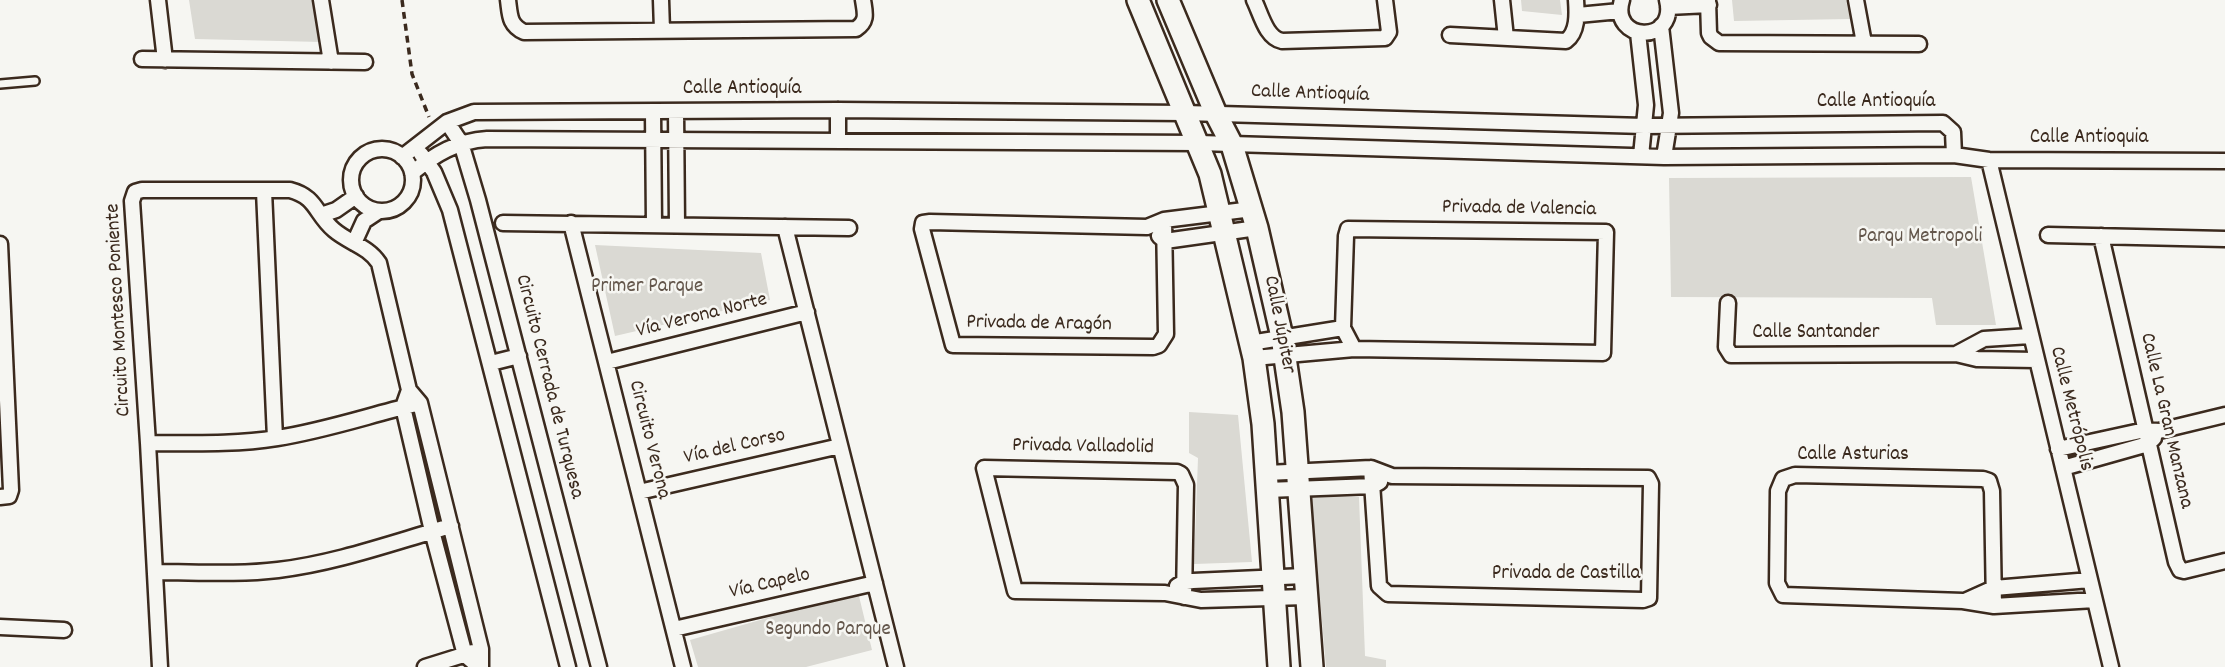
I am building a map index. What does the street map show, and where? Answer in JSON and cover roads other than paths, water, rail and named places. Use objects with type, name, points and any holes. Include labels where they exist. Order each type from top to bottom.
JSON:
[{"type":"main road","name":"Calle Júpiter","points":[[1138,0],[1210,174],[1252,350],[1263,424],[1279,667]]},
{"type":"main road","name":"Calle Júpiter","points":[[1168,0],[1216,114],[1232,145],[1254,218],[1284,346],[1298,480],[1311,667]]},
{"type":"street","points":[[158,0],[164,60]]},
{"type":"street","points":[[321,0],[331,62]]},
{"type":"street","points":[[508,0],[511,22],[516,29],[524,32],[856,29],[863,25],[866,18],[863,0]]},
{"type":"street","points":[[661,0],[663,30]]},
{"type":"street","points":[[1254,0],[1270,35],[1282,41],[1385,38],[1389,32],[1385,0]]},
{"type":"street","points":[[1502,0],[1506,38]]},
{"type":"street","points":[[1856,0],[1864,43]]},
{"type":"street","points":[[1450,35],[1559,41],[1569,39],[1577,7],[1621,5],[1625,25],[1638,33],[1647,33],[1661,26],[1667,17],[1668,3],[1708,3],[1709,33],[1715,41],[1725,44],[1919,44]]},
{"type":"street","points":[[1661,26],[1671,113],[1664,157]]},
{"type":"street","points":[[1638,33],[1646,105],[1641,156]]},
{"type":"street","points":[[142,59],[365,62]]},
{"type":"street","points":[[838,110],[838,140]]},
{"type":"street","name":"Calle Antioquía","points":[[402,157],[447,122],[474,112],[838,110],[1185,113],[1644,126],[1942,123],[1953,132],[1954,155]]},
{"type":"street","points":[[653,111],[654,225]]},
{"type":"street","points":[[676,111],[677,225]]},
{"type":"street","name":"Circuito Cerrada de Turquesa","points":[[447,122],[461,142],[478,200],[598,667]]},
{"type":"street","points":[[412,173],[427,161],[461,142],[487,139],[1199,143],[1664,157],[1954,155]]},
{"type":"street","points":[[416,147],[427,161],[450,210],[568,667]]},
{"type":"street","points":[[354,243],[364,221],[379,211],[395,208],[412,189],[412,173],[402,157],[383,149],[362,156],[355,164],[352,175],[356,196],[366,206],[379,211]]},
{"type":"street","name":"Calle Antioquia","points":[[1954,155],[1989,160],[2225,160]]},
{"type":"street","name":"Calle Metrópolis","points":[[1989,160],[2111,667]]},
{"type":"street","name":"Circuito Montesco Poniente","points":[[160,667],[132,196],[135,192],[290,190],[310,198],[336,232],[366,249],[379,264],[409,390]]},
{"type":"street","points":[[264,191],[275,438]]},
{"type":"street","points":[[321,215],[335,210],[356,196]]},
{"type":"street","name":"Privada de Aragón","points":[[1165,241],[1222,224],[1254,218]]},
{"type":"street","name":"Privada de Aragón","points":[[1164,220],[1166,334],[1159,345],[953,345],[922,223],[1147,227],[1164,220],[1222,224],[1254,218]]},
{"type":"street","points":[[503,222],[849,228]]},
{"type":"street","name":"Circuito Verona","points":[[571,223],[683,667]]},
{"type":"street","points":[[785,227],[896,667]]},
{"type":"street","points":[[1147,227],[1165,241]]},
{"type":"street","name":"Privada de Valencia","points":[[1351,228],[1606,232],[1603,353],[1354,349],[1343,328],[1346,231],[1351,228]]},
{"type":"street","points":[[2048,235],[2225,239]]},
{"type":"street","name":"Calle La Gran Manzana","points":[[2101,236],[2151,435],[2178,566],[2184,571],[2225,561]]},
{"type":"street","points":[[0,244],[11,491],[9,496],[1,497]]},
{"type":"street","name":"Calle Santander","points":[[1728,303],[1726,347],[1731,355],[1956,354],[1977,359],[2036,359]]},
{"type":"street","name":"Vía Verona Norte","points":[[607,362],[807,312]]},
{"type":"street","points":[[1284,346],[1343,328]]},
{"type":"street","name":"Calle Santander","points":[[1956,354],[1984,339],[2030,336]]},
{"type":"street","points":[[1252,350],[1284,346],[1354,349]]},
{"type":"street","points":[[491,363],[519,356]]},
{"type":"street","points":[[409,390],[420,403],[481,649],[480,667]]},
{"type":"street","points":[[409,390],[403,407],[432,531],[465,655],[480,667]]},
{"type":"street","points":[[148,443],[207,444],[275,438],[336,426],[420,403]]},
{"type":"street","points":[[2063,468],[2151,435],[2225,415]]},
{"type":"street","points":[[2059,449],[2151,435]]},
{"type":"street","name":"Vía del Corso","points":[[639,492],[840,446]]},
{"type":"street","name":"Privada Valladolid","points":[[1184,589],[1186,485],[1181,474],[984,468],[1016,591],[1165,593],[1184,589],[1305,587]]},
{"type":"street","name":"Privada de Castilla","points":[[1267,482],[1298,480],[1371,468],[1392,476],[1648,478],[1651,484],[1649,598],[1388,594],[1379,586],[1371,468]]},
{"type":"street","name":"Calle Asturias","points":[[1994,606],[1992,491],[1991,484],[1986,480],[1795,475],[1783,479],[1778,491],[1777,583],[1780,592],[1788,597],[1964,601],[1994,606],[2032,606],[2095,600]]},
{"type":"street","name":"Privada de Castilla","points":[[1298,480],[1373,486],[1392,476]]},
{"type":"street","points":[[155,572],[238,573],[279,569],[344,556],[451,526]]},
{"type":"street","name":"Calle Asturias","points":[[1964,601],[1994,589],[2090,580]]},
{"type":"street","name":"Vía Capelo","points":[[674,629],[875,583]]},
{"type":"street","name":"Privada Valladolid","points":[[1184,589],[1201,600],[1274,588],[1305,587]]},
{"type":"street","points":[[0,626],[64,629]]},
{"type":"street","points":[[425,667],[481,649]]},
{"type":"lane","points":[[0,84],[35,80]]},
{"type":"park label","name":"Parqu Metropoli","points":[[1920,238]]},
{"type":"park label","name":"Primer Parque","points":[[647,288]]},
{"type":"park label","name":"Segundo Parque","points":[[828,631]]}]
